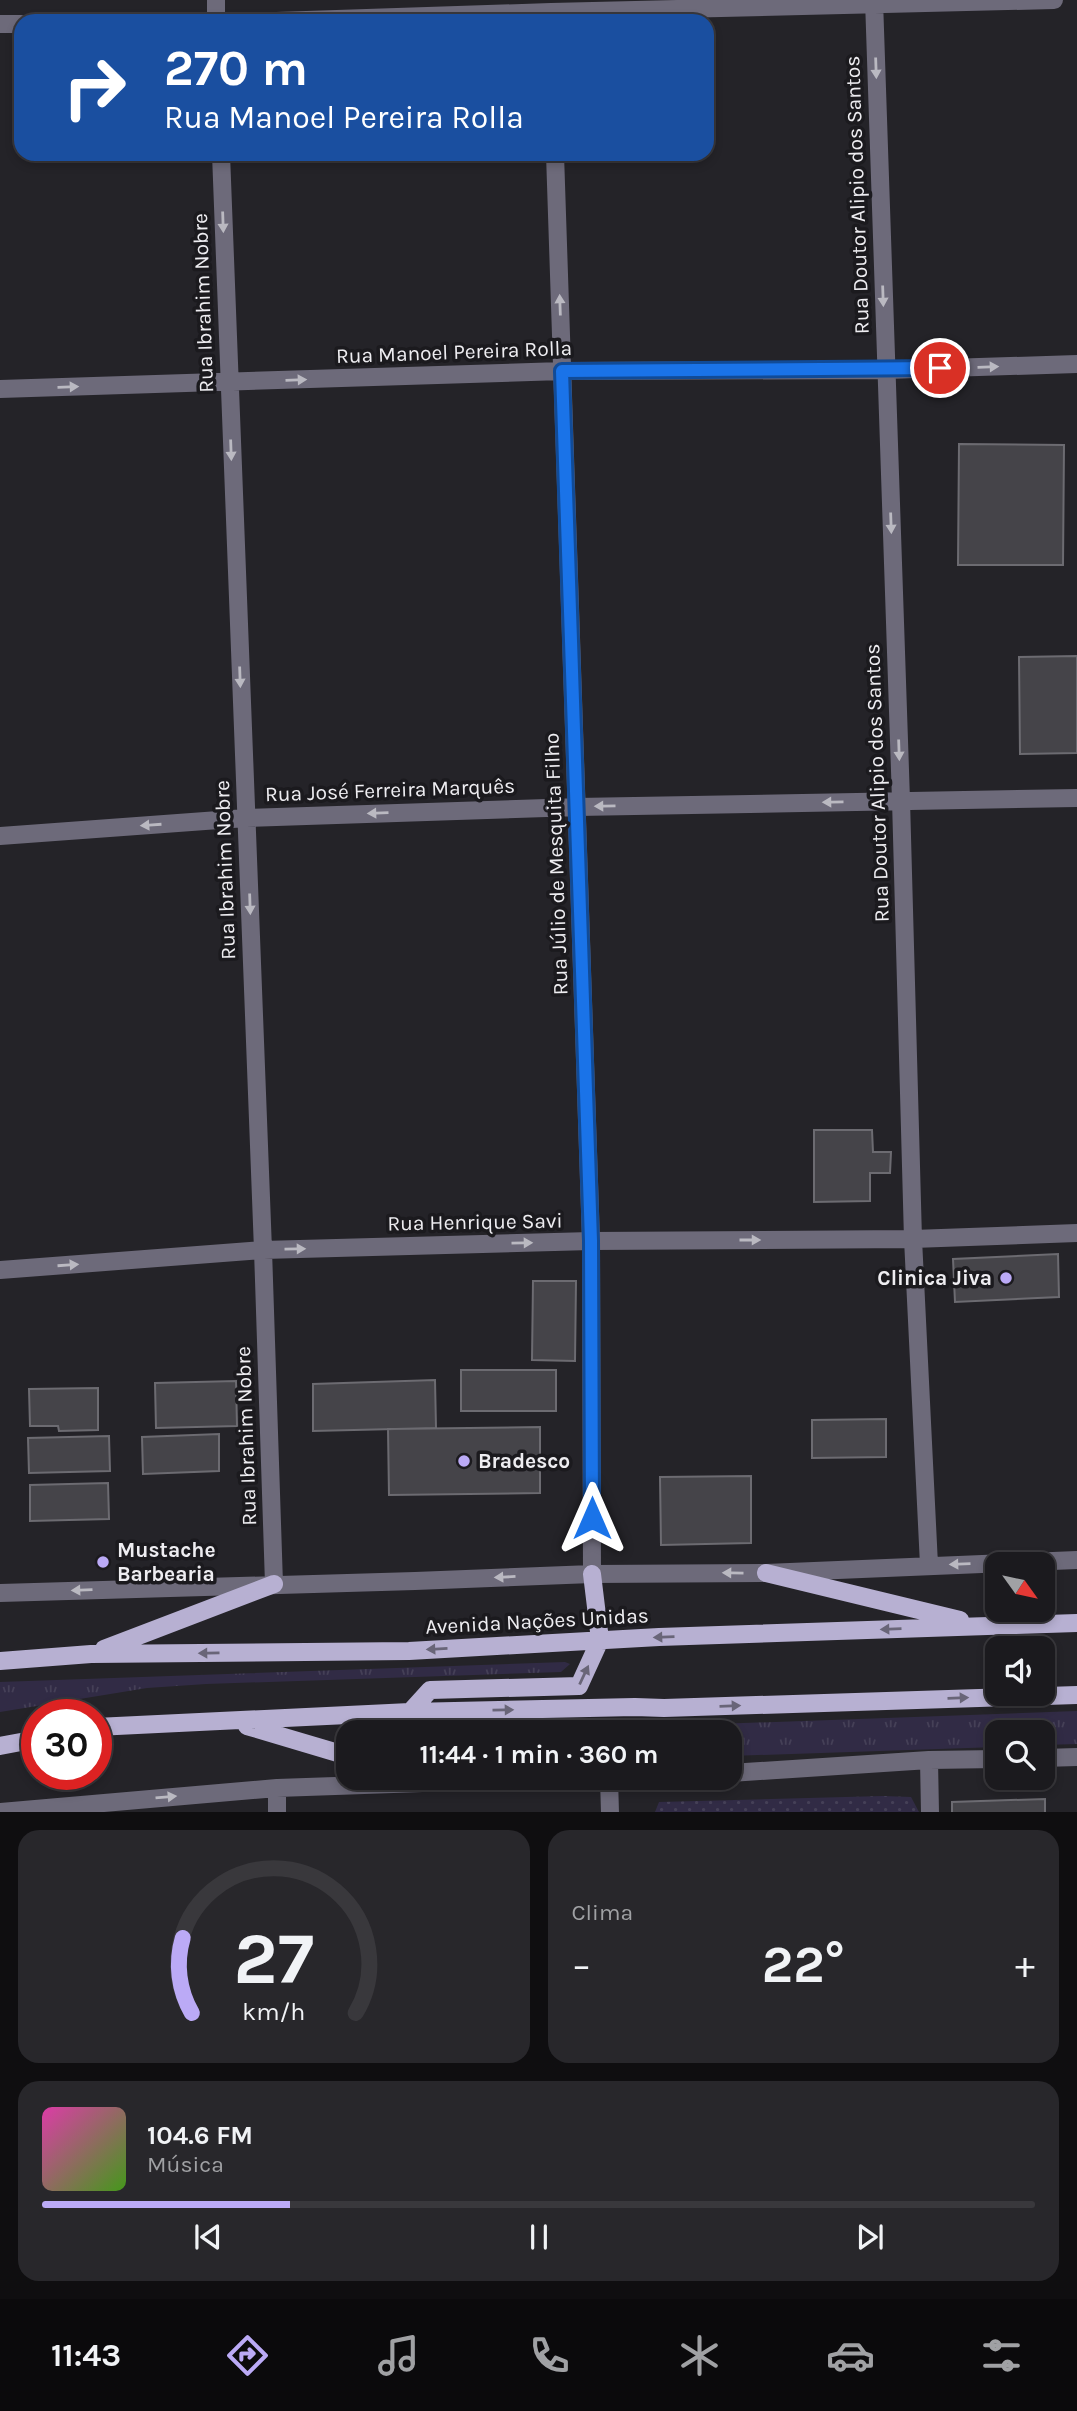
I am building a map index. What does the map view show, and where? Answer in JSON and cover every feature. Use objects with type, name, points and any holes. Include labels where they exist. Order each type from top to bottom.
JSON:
[{"type":"main road","points":[[766,1573],[984,1625]]},
{"type":"main road","points":[[410,1712],[430,1690],[579,1686],[600,1640],[592,1574]]},
{"type":"main road","points":[[91,1654],[274,1584]]},
{"type":"main road","name":"Avenida Nações Unidas","points":[[0,1661],[91,1654],[410,1651],[600,1640],[1077,1623]]},
{"type":"main road","points":[[112,1726],[410,1712],[664,1708],[1077,1695]]},
{"type":"main road","points":[[233,1722],[336,1752]]},
{"type":"main road","points":[[0,1746],[21,1742]]},
{"type":"street","points":[[468,14],[1054,0]]},
{"type":"street","name":"Rua Doutor Alipio dos Santos","points":[[874,3],[913,1239],[929,1565]]},
{"type":"street","name":"Rua Ibrahim Nobre","points":[[221,161],[274,1584]]},
{"type":"street","name":"Rua Júlio de Mesquita Filho","points":[[555,161],[591,1241],[592,1574]]},
{"type":"street","name":"Rua Manoel Pereira Rolla","points":[[0,389],[562,371],[885,370],[1077,364]]},
{"type":"street","name":"Rua José Ferreira Marquês","points":[[0,836],[246,818],[577,807],[1077,798]]},
{"type":"street","name":"Rua Henrique Savi","points":[[0,1270],[263,1250],[591,1241],[913,1239],[1077,1233]]},
{"type":"street","name":"Avenida Nações Unidas","points":[[0,1593],[592,1574],[766,1573],[1077,1560]]},
{"type":"street","points":[[1055,1758],[1077,1757]]},
{"type":"street","points":[[742,1772],[929,1760],[985,1759]]},
{"type":"street","points":[[929,1760],[930,1812]]},
{"type":"street","points":[[0,1812],[336,1785]]},
{"type":"street","points":[[277,1788],[277,1812]]},
{"type":"street","points":[[609,1790],[610,1812]]},
{"type":"green space","points":[[565,1662],[570,1664],[561,1672],[147,1688],[80,1699],[21,1699],[21,1709],[0,1712],[0,1682]]},
{"type":"green space","points":[[1077,1711],[1077,1744],[1055,1745],[1055,1720],[985,1720],[985,1747],[742,1756],[742,1723]]},
{"type":"green space","points":[[911,1797],[919,1812],[655,1812],[659,1802]]},
{"type":"building","points":[[959,444],[1064,445],[1063,565],[958,565]]},
{"type":"building","points":[[1077,656],[1077,753],[1020,754],[1019,657]]},
{"type":"building","points":[[814,1130],[872,1130],[873,1152],[891,1152],[890,1173],[870,1173],[870,1201],[814,1202]]},
{"type":"building","name":"Clinica Jiva","points":[[1058,1254],[1059,1297],[955,1302],[953,1259]]},
{"type":"building","points":[[533,1281],[576,1281],[575,1361],[532,1360]]},
{"type":"building","points":[[461,1370],[556,1370],[556,1411],[461,1411]]},
{"type":"building","points":[[435,1380],[436,1428],[313,1431],[313,1384]]},
{"type":"building","points":[[236,1381],[237,1426],[156,1428],[155,1383]]},
{"type":"building","points":[[98,1388],[98,1430],[59,1431],[58,1426],[30,1426],[29,1389]]},
{"type":"building","points":[[886,1419],[886,1457],[812,1458],[812,1420]]},
{"type":"building","name":"Bradesco","points":[[540,1427],[540,1493],[389,1495],[388,1429]]},
{"type":"building","points":[[219,1434],[219,1471],[143,1474],[142,1437]]},
{"type":"building","points":[[109,1436],[110,1471],[29,1473],[28,1438]]},
{"type":"building","points":[[751,1476],[751,1543],[661,1545],[660,1477]]},
{"type":"building","points":[[108,1483],[109,1519],[30,1521],[30,1485]]},
{"type":"building","points":[[1045,1799],[1045,1812],[952,1812],[952,1802]]},
{"type":"place","name":"Clinica Jiva","points":[[1006,1278]]},
{"type":"place","name":"Bradesco","points":[[464,1461]]},
{"type":"place","name":"Mustache Barbearia","points":[[103,1562]]},
{"type":"route","points":[[592,1518],[591,1241],[562,371],[940,368]]}]
